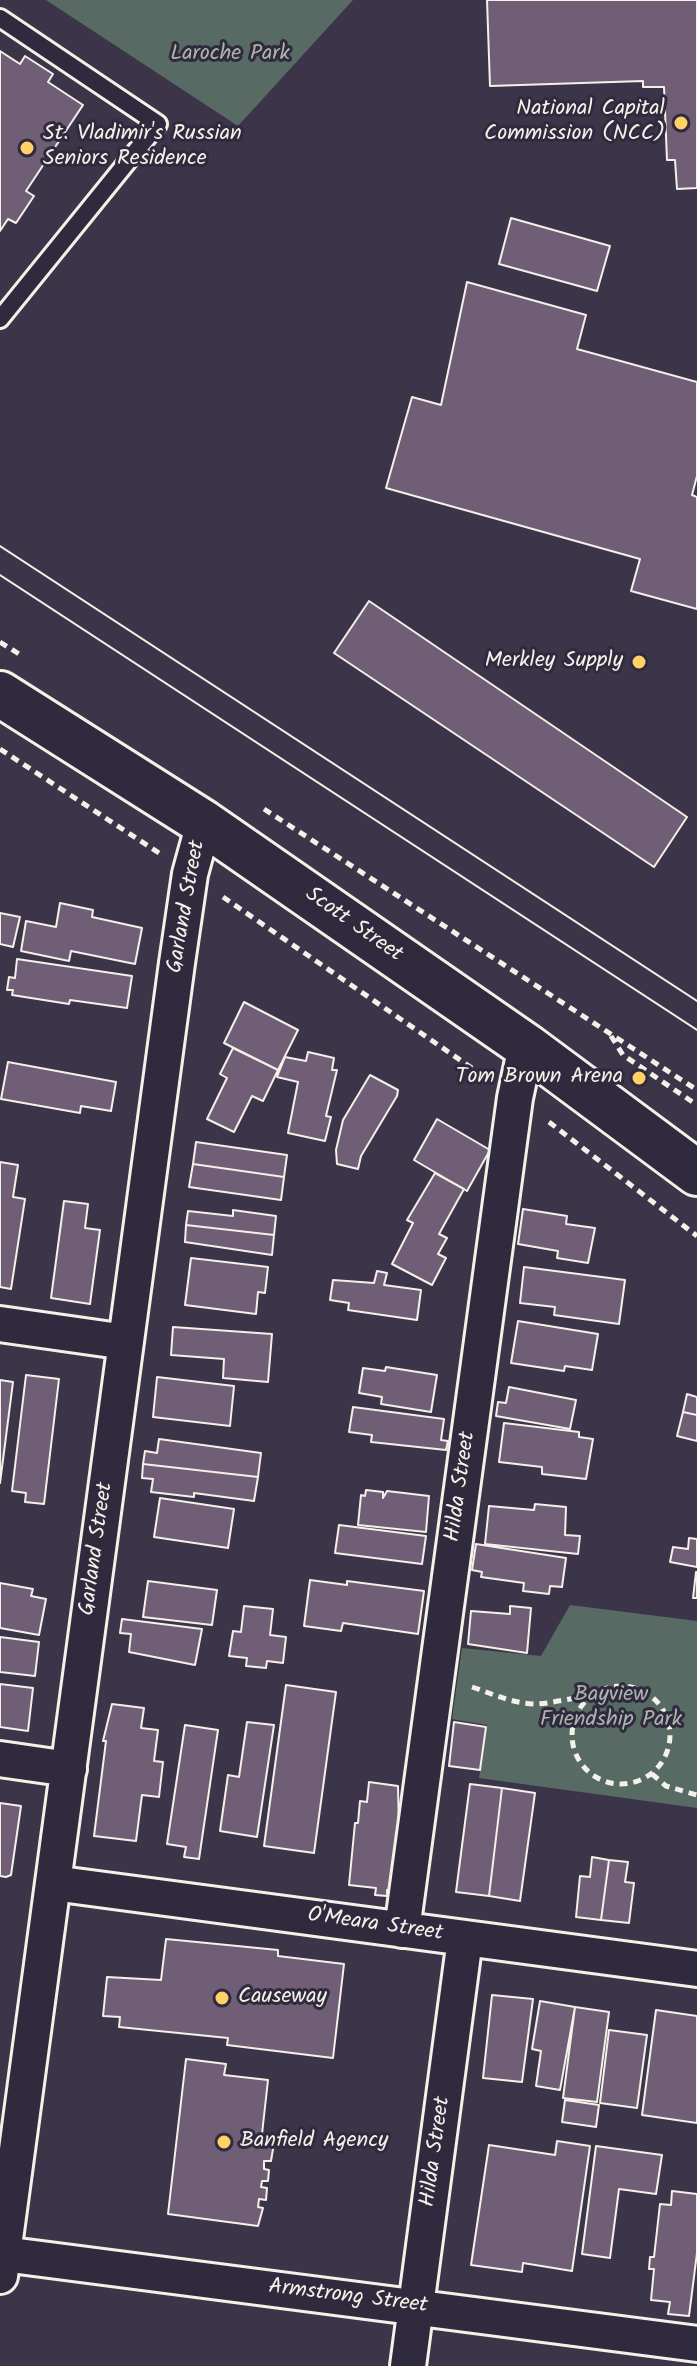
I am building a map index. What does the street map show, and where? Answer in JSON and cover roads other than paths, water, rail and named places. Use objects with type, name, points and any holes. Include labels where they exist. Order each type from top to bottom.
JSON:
[{"type":"main road","name":"Scott Street","points":[[0,694],[204,823],[526,1046],[697,1173]]},
{"type":"street","name":"Garland Street","points":[[1,2260],[188,888],[204,823]]},
{"type":"street","name":"Hilda Street","points":[[402,1930],[513,1112],[526,1046]]},
{"type":"street","points":[[0,1324],[126,1342]]},
{"type":"street","points":[[0,1759],[69,1769]]},
{"type":"street","name":"O'Meara Street","points":[[53,1883],[697,1969]]},
{"type":"street","name":"Hilda Street","points":[[408,2366],[465,1939]]},
{"type":"street","name":"Armstrong Street","points":[[1,2260],[416,2307],[697,2344]]},
{"type":"lane","points":[[0,18],[158,124],[0,319]]},
{"type":"tram line","points":[[0,546],[697,1001]]},
{"type":"tram line","points":[[0,575],[697,1030]]},
{"type":"place","name":"National Capital Commission (NCC)","points":[[681,123]]},
{"type":"place","name":"St. Vladimir's Russian Seniors Residence","points":[[27,148]]},
{"type":"place","name":"Merkley Supply","points":[[639,662]]},
{"type":"place","name":"Tom Brown Arena","points":[[639,1078]]},
{"type":"place","name":"Causeway","points":[[222,1998]]},
{"type":"place","name":"Banfield Agency","points":[[224,2142]]},
{"type":"park label","name":"Laroche Park","points":[[230,55]]},
{"type":"park label","name":"Bayview Friendship Park","points":[[611,1708]]}]
